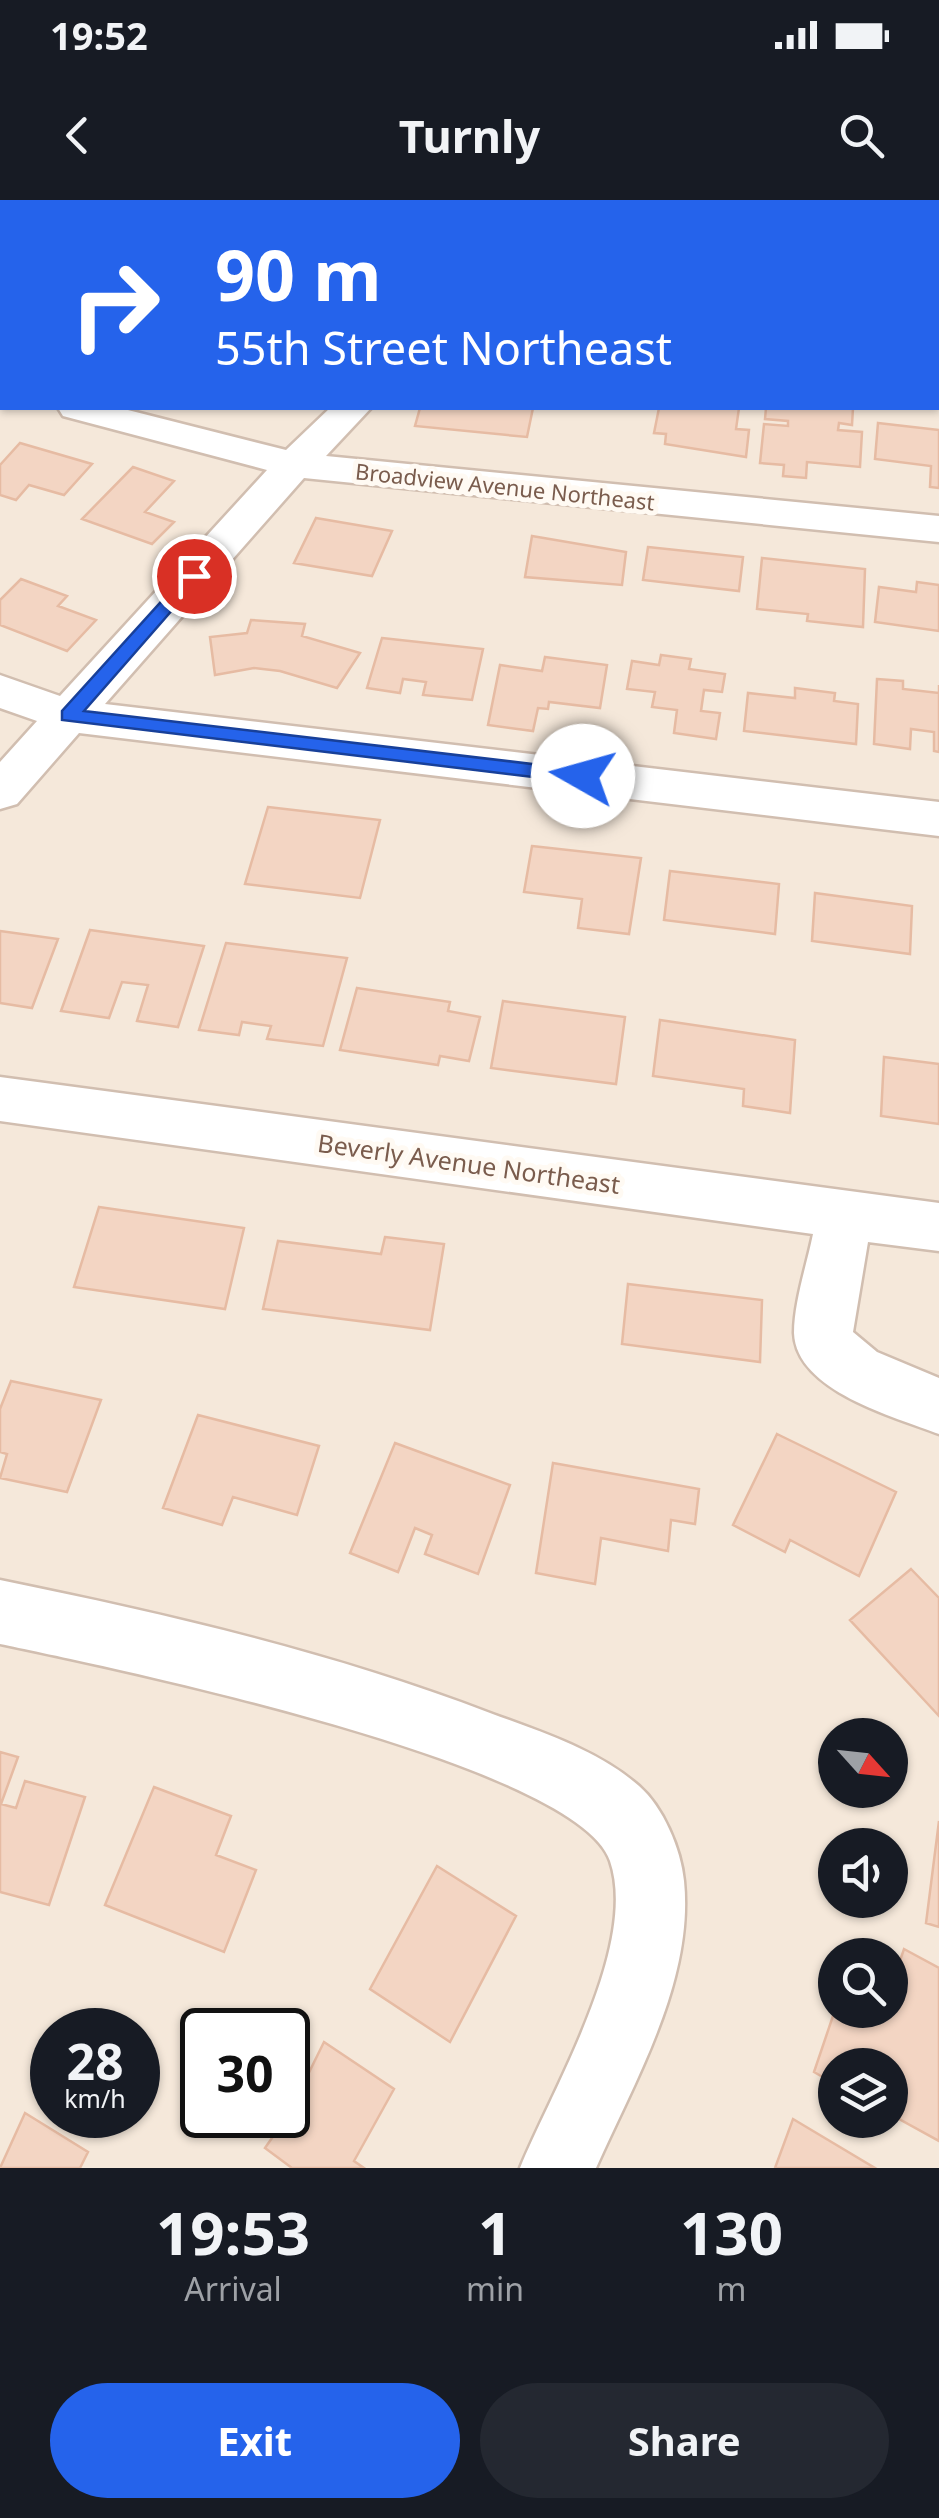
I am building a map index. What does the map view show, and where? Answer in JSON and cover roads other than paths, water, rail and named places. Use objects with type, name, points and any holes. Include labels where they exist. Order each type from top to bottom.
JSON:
[{"type":"street","name":"Broadview Avenue Northeast","points":[[85,410],[294,465],[939,529]]},
{"type":"street","points":[[0,792],[294,465],[350,410]]},
{"type":"street","points":[[0,691],[68,716],[939,818]]},
{"type":"street","name":"Beverly Avenue Northeast","points":[[0,1098],[939,1227]]},
{"type":"street","points":[[845,1214],[823,1335],[828,1353],[860,1372],[939,1406]]},
{"type":"street","points":[[0,1612],[180,1648],[350,1694],[511,1754],[598,1798],[631,1828],[649,1879],[647,1937],[628,1999],[558,2168]]}]
